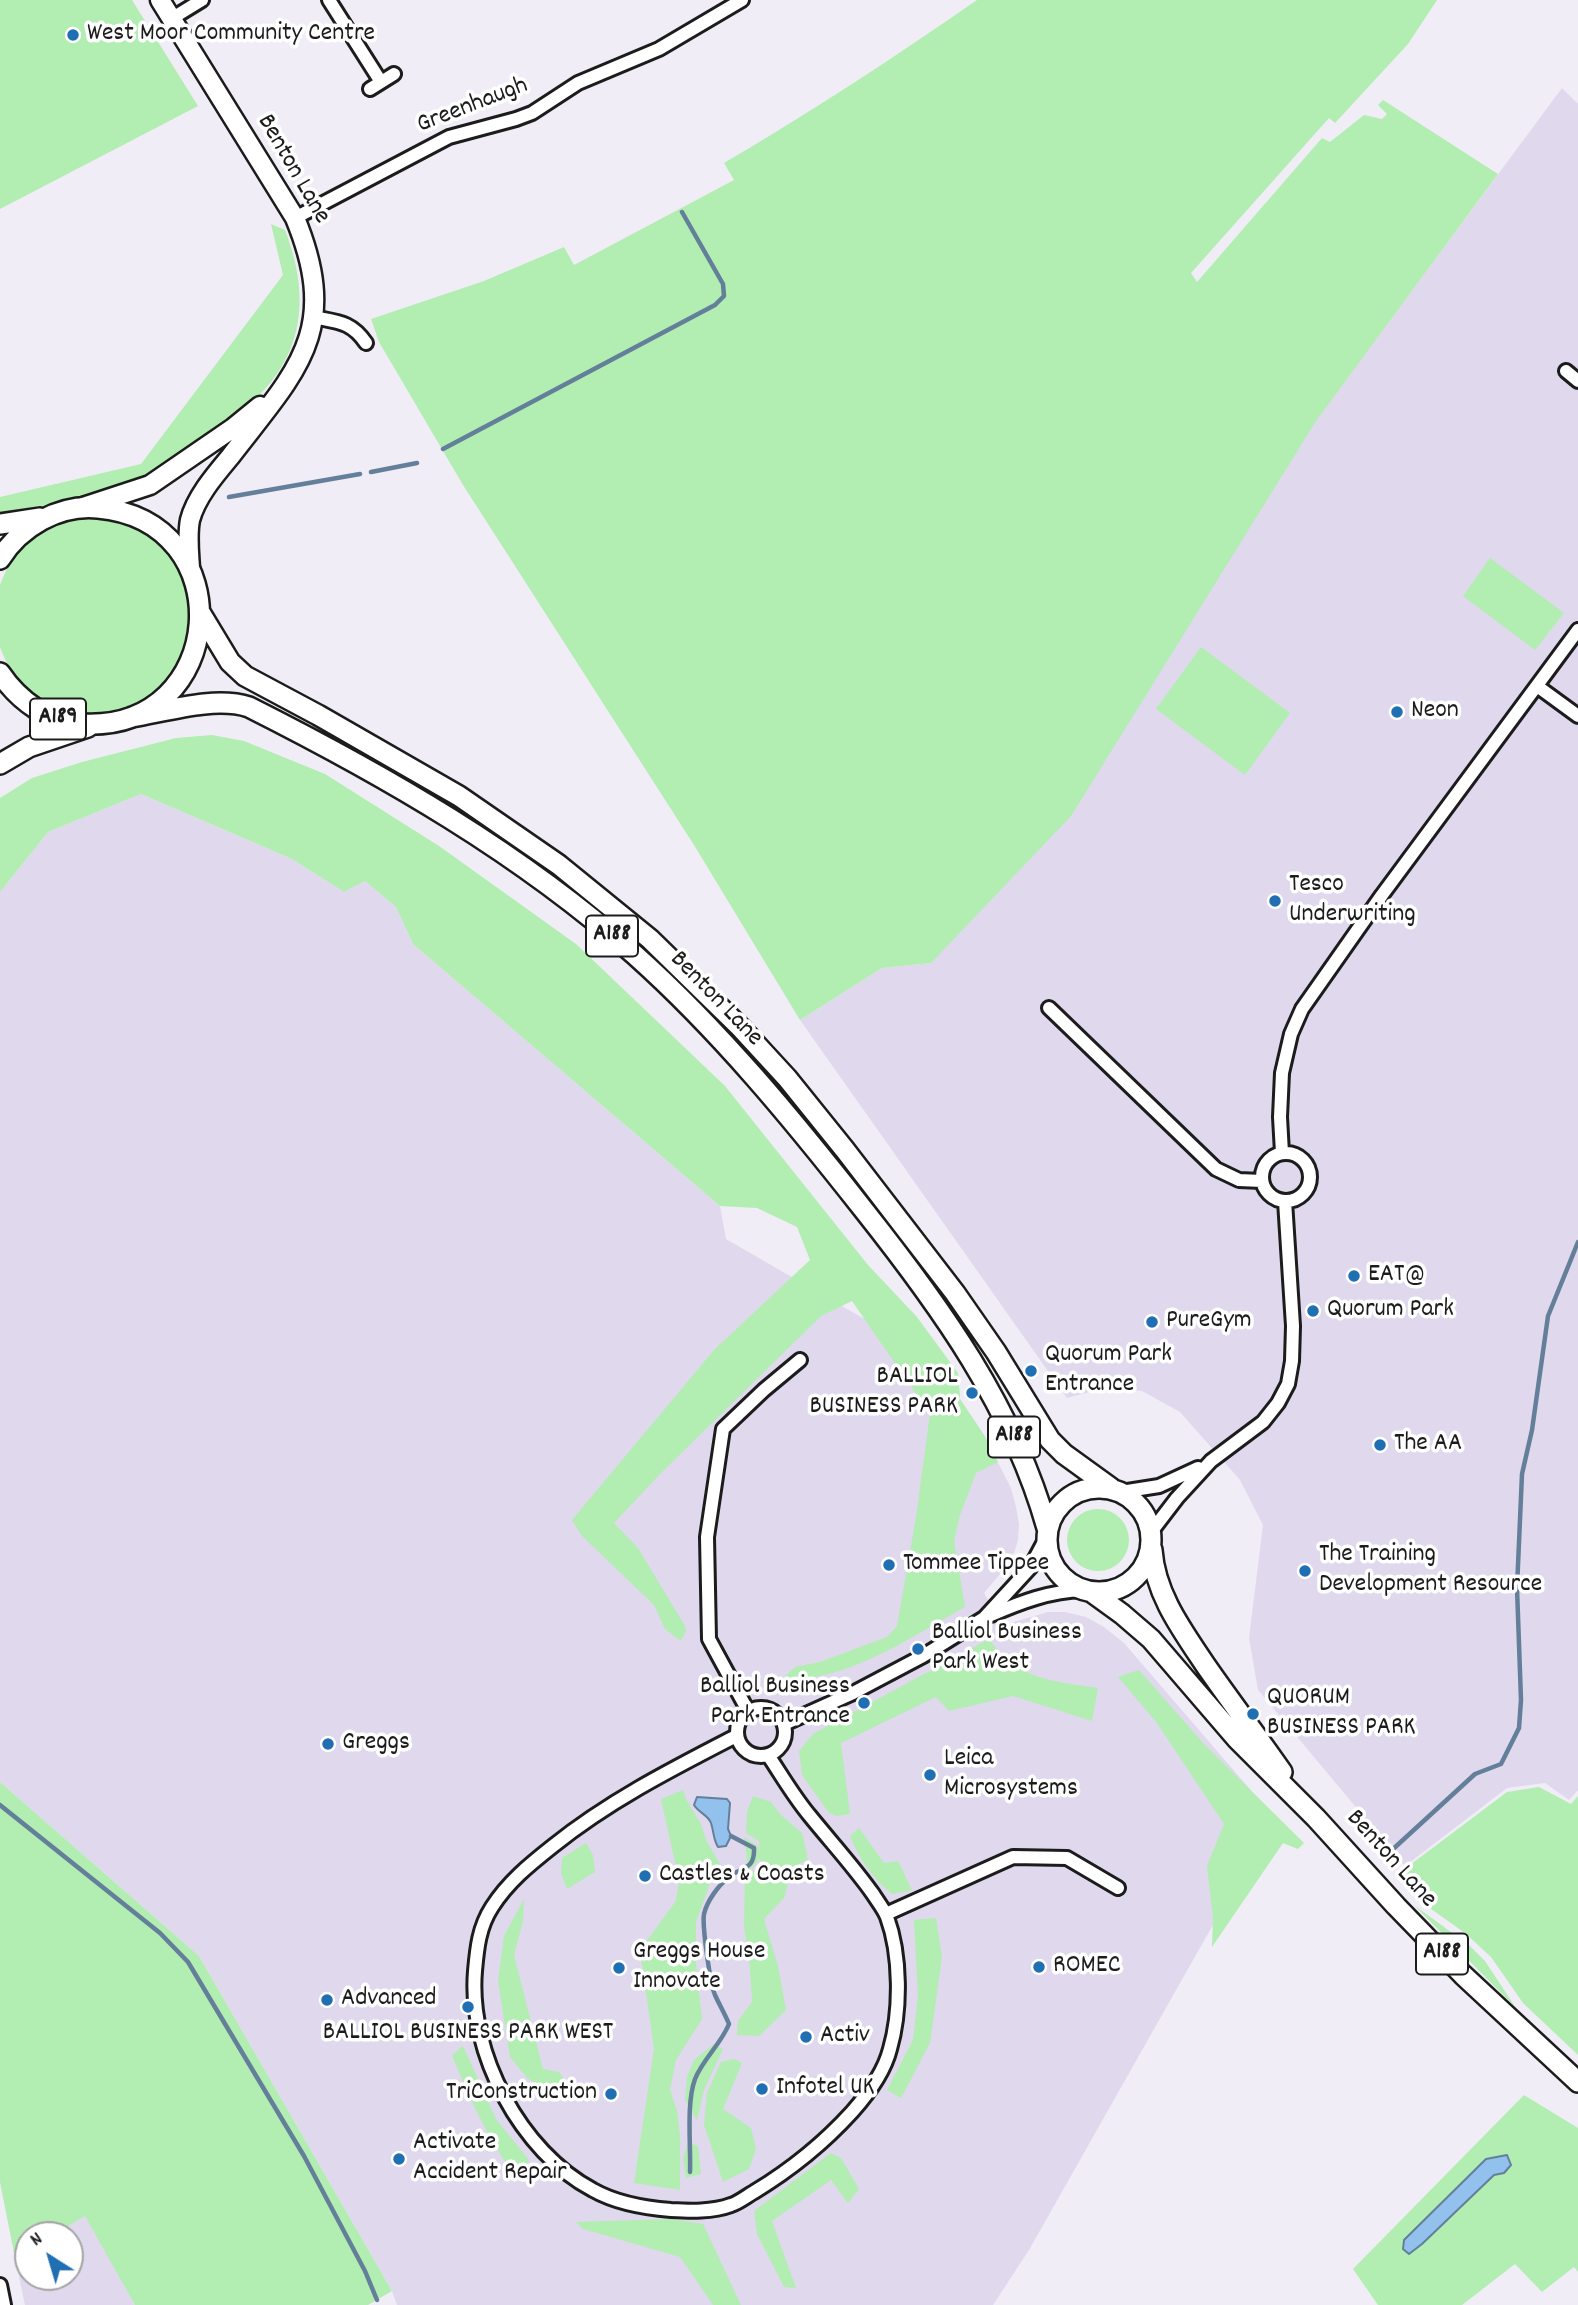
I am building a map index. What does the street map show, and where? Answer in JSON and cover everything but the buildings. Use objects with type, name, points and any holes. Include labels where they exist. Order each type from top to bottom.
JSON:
[{"type":"main road","name":"Benton Lane","points":[[160,0],[295,218],[311,266],[314,293],[313,317],[306,349],[288,381],[196,505],[188,537],[190,568]]},
{"type":"main road","name":"Benton Lane","points":[[76,509],[134,491],[167,475],[233,428],[288,381]]},
{"type":"main road","name":"A189","points":[[0,524],[76,509],[110,509],[142,519],[170,540],[190,568],[196,583],[201,614],[197,647],[183,676],[161,701],[132,717],[96,725],[29,747],[0,764]]},
{"type":"main road","name":"A189","points":[[0,559],[18,537],[49,516]]},
{"type":"main road","name":"Benton Lane","points":[[201,614],[230,662],[245,676],[459,796],[559,865],[650,939],[741,1028],[787,1078],[853,1160],[955,1293],[996,1352],[1050,1440],[1064,1454],[1116,1490]]},
{"type":"main road","name":"A189","points":[[0,673],[12,690],[42,713],[59,720],[96,725]]},
{"type":"main road","name":"Benton Lane","points":[[132,717],[220,703],[249,707],[327,747],[477,836],[543,882],[636,957],[769,1094],[889,1242],[936,1306],[968,1351],[1007,1422],[1037,1489],[1047,1533]]},
{"type":"main road","points":[[1047,1533],[1055,1511],[1070,1496],[1086,1490],[1116,1490]]},
{"type":"main road","name":"A188","points":[[1116,1490],[1138,1504],[1148,1520],[1151,1538]]},
{"type":"main road","name":"A188","points":[[1047,1533],[1048,1554],[1055,1567],[1066,1580],[1088,1592]]},
{"type":"main road","name":"Benton Lane","points":[[1151,1538],[1157,1579],[1175,1617],[1231,1702],[1316,1818]]},
{"type":"main road","points":[[1088,1592],[1114,1591],[1128,1583],[1142,1568],[1151,1538]]},
{"type":"main road","name":"Benton Lane","points":[[1088,1592],[1122,1614],[1151,1639],[1237,1739],[1316,1818],[1396,1906],[1454,1966],[1578,2082]]},
{"type":"street","points":[[171,19],[202,0]]},
{"type":"street","points":[[329,0],[376,85],[394,74]]},
{"type":"street","name":"Greenhaugh","points":[[295,218],[449,137],[516,120],[531,113],[578,83],[659,49],[742,0]]},
{"type":"street","points":[[313,317],[350,326],[360,333],[366,342]]},
{"type":"street","points":[[1566,371],[1578,381]]},
{"type":"street","points":[[1282,1153],[1279,1117],[1282,1073],[1290,1034],[1302,1009],[1374,906],[1578,630]]},
{"type":"street","points":[[1537,686],[1578,716]]},
{"type":"street","points":[[1049,1008],[1216,1169],[1239,1180],[1262,1181]]},
{"type":"street","points":[[1282,1153],[1303,1160],[1310,1171],[1307,1190],[1303,1195],[1285,1201],[1268,1194],[1262,1181],[1267,1163],[1282,1153]]},
{"type":"street","points":[[1116,1490],[1158,1486],[1211,1461],[1263,1422],[1278,1403],[1288,1384],[1292,1362],[1293,1326],[1285,1201]]},
{"type":"street","points":[[748,1711],[709,1639],[707,1537],[723,1429],[800,1360]]},
{"type":"street","points":[[1151,1538],[1177,1498],[1211,1461]]},
{"type":"street","points":[[984,1618],[1030,1568],[1047,1533]]},
{"type":"street","points":[[784,1724],[853,1693],[923,1656],[984,1618],[1037,1597],[1054,1593],[1088,1592]]},
{"type":"street","points":[[757,1707],[767,1708],[780,1717],[784,1724],[784,1740],[779,1748],[768,1755],[748,1753],[738,1742],[736,1728],[741,1717],[748,1711],[757,1707]]},
{"type":"street","points":[[736,1736],[633,1790],[571,1831],[510,1881],[490,1910],[478,1938],[474,1983],[479,2030],[492,2073],[512,2110],[555,2163],[594,2191],[624,2202],[652,2208],[691,2211],[731,2205],[768,2184],[807,2157],[845,2119],[877,2080],[890,2050],[898,1969],[886,1914],[858,1872],[808,1813],[768,1755]]},
{"type":"street","points":[[886,1914],[1013,1857],[1067,1858],[1118,1888]]},
{"type":"street","points":[[0,2285],[4,2305]]},
{"type":"shaded area","name":"QUORUM BUSINESS PARK","points":[[1562,88],[1578,104],[1578,1790],[1569,1800],[1545,1783],[1507,1788],[1405,1866],[1258,1690],[1249,1638],[1263,1525],[1240,1480],[1180,1412],[1142,1391],[1105,1388],[1067,1398],[800,1020],[882,968],[931,963],[1316,420]]},
{"type":"shaded area","name":"BALLIOL BUSINESS PARK","points":[[141,794],[292,859],[344,892],[365,881],[396,907],[413,944],[720,1206],[726,1239],[958,1373],[960,1399],[984,1435],[1011,1488],[1016,1507],[1019,1524],[1014,1553],[984,1593],[1003,1625],[1048,1612],[1065,1612],[1086,1617],[1104,1627],[1124,1643],[1274,1817],[1029,2250],[993,2305],[397,2305],[392,2291],[199,1956],[0,1782],[0,892],[48,832]]},
{"type":"shaded area","points":[[86,2215],[135,2305],[25,2305],[22,2291],[84,2291],[84,2221],[76,2221]]},
{"type":"green space","points":[[0,0],[132,0],[198,106],[0,209]]},
{"type":"green space","points":[[977,0],[1437,0],[1408,44],[1335,123],[1329,118],[1191,273],[1197,282],[1322,138],[1330,142],[1364,115],[1382,119],[1387,114],[1378,105],[1383,100],[1498,174],[1316,421],[1071,816],[931,963],[882,968],[800,1020],[694,845],[463,485],[379,342],[371,319],[484,281],[564,247],[574,265],[734,180],[724,163],[852,84]]},
{"type":"green space","points":[[271,224],[285,230],[292,250],[299,289],[299,308],[292,346],[264,390],[165,466],[136,483],[94,496],[0,517],[0,497],[141,464],[283,275]]},
{"type":"green space","points":[[93,518],[131,525],[162,547],[184,578],[191,616],[184,654],[162,685],[131,707],[93,714],[55,707],[24,685],[2,654],[-5,616],[2,578],[24,547],[55,525]]},
{"type":"green space","points":[[1490,558],[1564,613],[1535,650],[1463,596]]},
{"type":"green space","points":[[1201,647],[1290,713],[1245,775],[1156,709]]},
{"type":"green space","points":[[212,735],[244,741],[325,774],[439,846],[576,944],[725,1086],[868,1265],[917,1317],[958,1373],[960,1399],[998,1462],[976,1473],[960,1515],[954,1541],[965,1607],[900,1644],[854,1666],[830,1674],[783,1678],[795,1667],[820,1662],[887,1637],[897,1626],[930,1414],[852,1301],[821,1316],[660,1474],[614,1523],[638,1548],[685,1626],[686,1631],[681,1641],[665,1629],[654,1605],[582,1536],[572,1520],[714,1350],[810,1260],[797,1227],[757,1208],[720,1206],[413,944],[396,907],[365,881],[344,892],[292,859],[141,794],[48,832],[0,892],[0,798],[32,778],[82,762],[176,738]]},
{"type":"green space","points":[[1098,1509],[1110,1511],[1120,1518],[1127,1528],[1127,1552],[1120,1562],[1110,1569],[1098,1571],[1086,1569],[1076,1562],[1069,1552],[1067,1540],[1069,1528],[1076,1518],[1086,1511]]},
{"type":"green space","points":[[989,1639],[1000,1653],[1024,1671],[1051,1680],[1098,1688],[1092,1721],[1013,1696],[949,1711],[936,1697],[841,1743],[850,1814],[837,1816],[829,1813],[802,1775],[799,1751],[813,1734]]},
{"type":"green space","points":[[1139,1670],[1205,1745],[1304,1843],[1298,1849],[1283,1843],[1212,1947],[1213,1918],[1207,1866],[1224,1824],[1157,1723],[1118,1677]]},
{"type":"green space","points":[[0,1782],[199,1956],[392,2291],[368,2305],[135,2305],[85,2216],[77,2221],[14,2221],[14,2253],[0,2182]]},
{"type":"green space","points":[[1539,1787],[1571,1804],[1578,1796],[1578,2055],[1523,2003],[1491,1957],[1465,1933],[1417,1899],[1398,1874],[1507,1792]]},
{"type":"green space","points":[[683,1790],[720,1864],[696,1922],[696,1964],[702,2019],[676,2060],[670,2090],[677,2111],[680,2136],[680,2190],[634,2183],[654,2049],[640,1950],[676,1901],[679,1880],[661,1799]]},
{"type":"green space","points":[[753,1796],[771,1802],[781,1815],[802,1833],[808,1859],[792,1868],[784,1898],[764,1919],[778,1966],[786,2010],[759,2036],[737,2035],[738,2021],[752,2002],[744,1926],[745,1878],[762,1865],[760,1858],[752,1868],[746,1870],[744,1837],[758,1846],[760,1852],[759,1841],[746,1833],[747,1812]]},
{"type":"green space","points":[[859,1828],[884,1863],[898,1861],[912,1890],[892,1894],[873,1875],[850,1836]]},
{"type":"green space","points":[[586,1843],[593,1855],[595,1872],[567,1889],[561,1873],[562,1858]]},
{"type":"green space","points":[[524,1899],[523,1921],[514,1955],[543,2069],[559,2072],[567,2084],[540,2085],[527,2078],[510,2057],[498,1981],[504,1936]]},
{"type":"green space","points":[[1414,1905],[1470,1946],[1485,1961],[1516,2008]]},
{"type":"green space","points":[[936,1918],[942,1957],[930,2043],[901,2098],[887,2090],[913,2040],[918,1996],[914,1920]]},
{"type":"green space","points":[[714,2044],[723,2049],[704,2090],[697,2120],[685,2100],[687,2077],[694,2060]]},
{"type":"green space","points":[[463,2046],[496,2119],[529,2160],[526,2170],[514,2176],[480,2117],[452,2055]]},
{"type":"green space","points":[[734,2059],[742,2063],[723,2109],[751,2128],[756,2149],[749,2169],[723,2182],[704,2125],[707,2093],[721,2062]]},
{"type":"green space","points":[[1524,2095],[1578,2128],[1578,2272],[1574,2267],[1542,2292],[1515,2264],[1462,2305],[1378,2305],[1353,2269]]},
{"type":"green space","points":[[688,2143],[698,2146],[701,2174],[686,2178],[683,2159]]},
{"type":"green space","points":[[831,2153],[841,2158],[859,2189],[848,2203],[831,2180],[772,2221],[796,2288],[784,2287],[757,2234],[754,2211]]},
{"type":"green space","points":[[671,2219],[703,2224],[741,2305],[713,2305],[680,2257],[583,2229],[576,2222]]},
{"type":"water","points":[[697,1797],[727,1799],[730,1803],[728,1829],[731,1836],[726,1846],[718,1847],[710,1820],[694,1805]]},
{"type":"water","points":[[1507,2155],[1511,2165],[1504,2173],[1494,2175],[1409,2254],[1403,2249],[1404,2240],[1486,2159]]},
{"type":"waterway","points":[[443,449],[715,305],[724,296],[723,284],[682,212]]},
{"type":"waterway","points":[[371,472],[417,463]]},
{"type":"waterway","points":[[229,497],[360,474]]},
{"type":"waterway","points":[[1392,1850],[1475,1774],[1501,1764],[1519,1728],[1521,1700],[1517,1588],[1522,1474],[1532,1430],[1548,1316],[1578,1242]]},
{"type":"waterway","points":[[0,1805],[160,1933],[188,1962],[304,2156],[365,2271],[377,2300]]},
{"type":"waterway","points":[[690,2172],[692,2089],[698,2072],[729,2024],[713,1989],[705,1942],[705,1909],[720,1885],[750,1864],[754,1855],[754,1848],[731,1836]]},
{"type":"place","name":"West Moor Community Centre","points":[[73,35]]},
{"type":"place","name":"Neon","points":[[1397,712]]},
{"type":"place","name":"Tesco Underwriting","points":[[1275,901]]},
{"type":"place","name":"EAT@","points":[[1354,1276]]},
{"type":"place","name":"Quorum Park","points":[[1313,1311]]},
{"type":"place","name":"PureGym","points":[[1152,1322]]},
{"type":"place","name":"Quorum Park Entrance","points":[[1031,1371]]},
{"type":"place","name":"BALLIOL BUSINESS PARK","points":[[972,1393]]},
{"type":"place","name":"The AA","points":[[1380,1445]]},
{"type":"place","name":"Tommee Tippee","points":[[889,1565]]},
{"type":"place","name":"The Training Development Resource","points":[[1305,1571]]},
{"type":"place","name":"Balliol Business Park West","points":[[918,1649]]},
{"type":"place","name":"Balliol Business Park Entrance","points":[[864,1703]]},
{"type":"place","name":"QUORUM BUSINESS PARK","points":[[1253,1714]]},
{"type":"place","name":"Greggs","points":[[328,1744]]},
{"type":"place","name":"Leica Microsystems","points":[[930,1775]]},
{"type":"place","name":"Castles & Coasts","points":[[645,1876]]},
{"type":"place","name":"ROMEC","points":[[1039,1967]]},
{"type":"place","name":"Greggs House Innovate","points":[[619,1968]]},
{"type":"place","name":"Advanced","points":[[327,2000]]},
{"type":"place","name":"BALLIOL BUSINESS PARK WEST","points":[[468,2007]]},
{"type":"place","name":"Activ","points":[[806,2037]]},
{"type":"place","name":"Infotel UK","points":[[762,2089]]},
{"type":"place","name":"TriConstruction","points":[[611,2094]]},
{"type":"place","name":"Activate Accident Repair","points":[[399,2159]]}]
